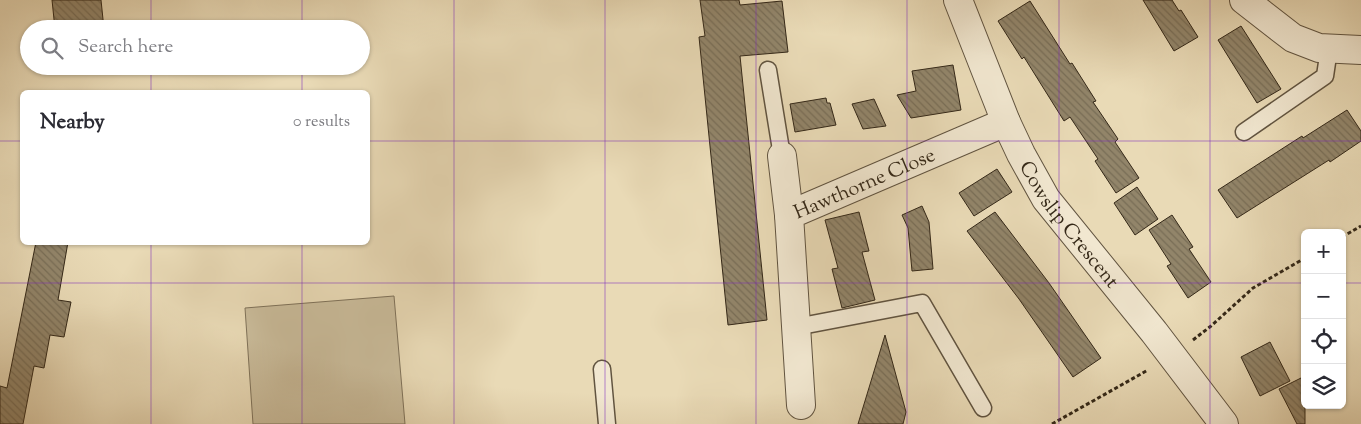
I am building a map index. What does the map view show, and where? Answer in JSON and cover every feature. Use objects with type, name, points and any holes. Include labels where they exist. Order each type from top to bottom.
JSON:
[{"type":"street","name":"Cowslip Crescent","points":[[958,0],[1006,122],[1046,199],[1159,338],[1224,424]]},
{"type":"street","points":[[1244,0],[1293,38],[1319,48],[1361,50]]},
{"type":"street","name":"Hawthorne Close","points":[[801,405],[789,215],[1006,122]]},
{"type":"street","points":[[782,156],[789,215]]},
{"type":"lane","points":[[1244,132],[1325,76],[1329,49]]},
{"type":"lane","points":[[768,70],[782,156]]},
{"type":"lane","points":[[796,327],[922,303],[983,408]]},
{"type":"lane","points":[[602,369],[607,424]]},
{"type":"path","points":[[1346,235],[1361,226]]},
{"type":"path","points":[[1189,344],[1253,288],[1301,260]]},
{"type":"path","points":[[1052,424],[1152,368]]},
{"type":"shaded area","points":[[394,296],[405,424],[253,424],[245,308]]},
{"type":"building","points":[[52,0],[101,0],[103,20],[54,20]]},
{"type":"building","points":[[700,0],[739,0],[740,5],[782,1],[788,52],[740,56],[767,320],[728,325],[699,37],[705,36]]},
{"type":"building","points":[[1143,0],[1172,0],[1179,11],[1181,10],[1198,37],[1174,51]]},
{"type":"building","points":[[1030,1],[1096,101],[1093,102],[1118,139],[1115,142],[1139,178],[1116,193],[1095,161],[1098,159],[1070,117],[1064,121],[1024,57],[1022,59],[998,21]]},
{"type":"building","points":[[1241,26],[1281,89],[1257,103],[1218,40]]},
{"type":"building","points":[[953,65],[961,110],[911,118],[897,95],[916,91],[912,71]]},
{"type":"building","points":[[826,98],[827,103],[830,103],[836,125],[795,132],[790,104]]},
{"type":"building","points":[[874,99],[886,126],[863,129],[852,104]]},
{"type":"building","points":[[1347,110],[1361,131],[1361,141],[1237,218],[1218,190],[1302,136],[1303,138]]},
{"type":"building","points":[[997,169],[1012,192],[974,216],[959,193]]},
{"type":"building","points":[[1137,187],[1158,219],[1135,235],[1114,203]]},
{"type":"building","points":[[922,206],[929,222],[933,269],[912,271],[908,228],[902,215]]},
{"type":"building","points":[[859,212],[869,251],[862,252],[875,300],[842,308],[832,269],[838,268],[825,220]]},
{"type":"building","points":[[995,212],[1049,283],[1101,358],[1073,377],[1019,299],[967,231]]},
{"type":"building","points":[[1172,215],[1193,247],[1189,249],[1211,282],[1188,298],[1167,266],[1171,264],[1149,230]]},
{"type":"building","points":[[35,245],[67,245],[58,300],[71,302],[64,337],[50,335],[44,368],[34,366],[23,424],[0,424],[0,386],[7,388]]},
{"type":"building","points":[[885,335],[906,412],[903,424],[858,424]]},
{"type":"building","points":[[1270,342],[1290,381],[1260,396],[1241,357]]},
{"type":"building","points":[[1301,378],[1301,409],[1305,409],[1305,424],[1297,424],[1279,389]]}]
